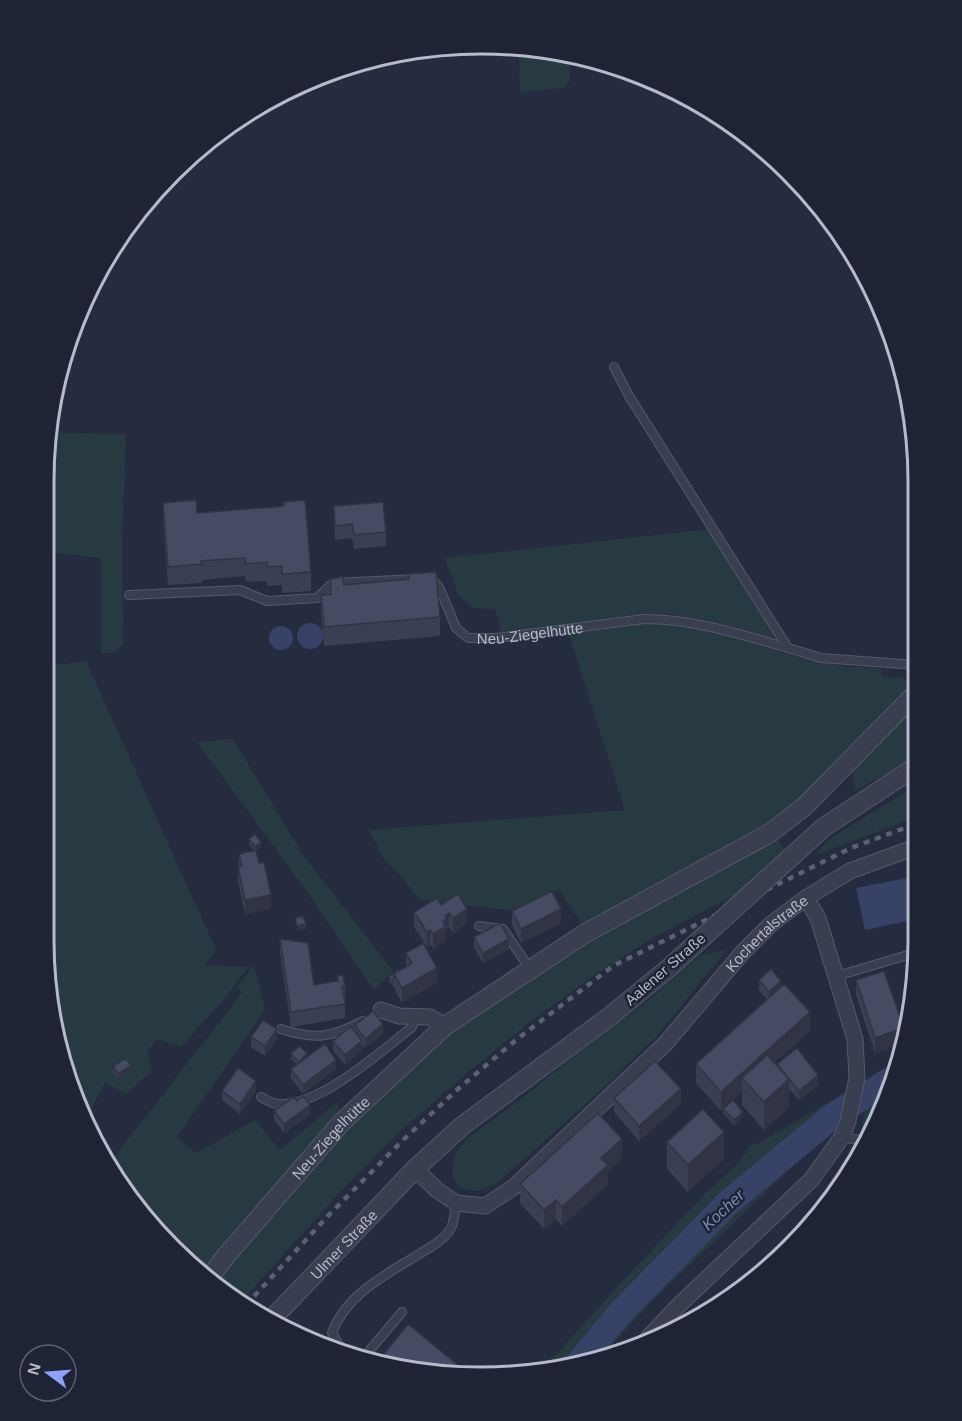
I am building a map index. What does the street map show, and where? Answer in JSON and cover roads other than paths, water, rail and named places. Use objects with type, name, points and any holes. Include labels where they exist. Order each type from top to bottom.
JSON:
[{"type":"street","name":"Neu-Ziegelhütte","points":[[213,1273],[342,1122],[445,1026],[584,934],[770,833],[804,807],[908,701]]},
{"type":"street","name":"Aalener Straße","points":[[415,1169],[462,1126],[609,1017],[669,968],[824,827],[908,772]]},
{"type":"street","points":[[806,898],[850,871],[908,850]]},
{"type":"street","name":"Kochertalstraße","points":[[456,1203],[485,1206],[514,1186],[665,1044],[743,952],[771,924],[806,898],[819,918],[855,1040],[857,1078],[848,1121],[842,1137],[811,1180],[657,1328]]},
{"type":"street","points":[[381,1010],[399,1017],[430,1017],[445,1026]]},
{"type":"street","points":[[415,1169],[436,1190],[456,1203]]},
{"type":"street","name":"Ulmer Straße","points":[[276,1315],[415,1169]]},
{"type":"lane","points":[[614,367],[629,396],[788,648],[821,658],[908,663]]},
{"type":"lane","name":"Neu-Ziegelhütte","points":[[129,595],[240,590],[267,601],[317,598],[333,583],[414,578],[434,581],[440,589],[456,628],[468,638],[496,638],[644,619],[666,619],[690,621],[788,648]]},
{"type":"lane","points":[[479,926],[503,929],[530,969]]},
{"type":"lane","points":[[837,976],[907,955]]},
{"type":"lane","points":[[281,1029],[305,1036],[324,1035],[347,1029],[381,1010]]},
{"type":"lane","name":"Neu-Ziegelhütte","points":[[261,1097],[273,1103],[286,1104],[311,1098],[332,1088],[411,1028],[417,1017]]},
{"type":"lane","points":[[842,1137],[858,1140]]},
{"type":"lane","points":[[337,1341],[332,1333],[336,1321],[348,1305],[372,1284],[439,1242],[451,1227],[456,1203]]},
{"type":"lane","points":[[369,1352],[402,1312]]},
{"type":"water","points":[[310,623],[319,627],[323,636],[319,645],[310,649],[301,645],[297,636],[301,627]]},
{"type":"water","points":[[281,626],[289,630],[293,638],[289,646],[281,650],[273,646],[269,638],[273,630]]},
{"type":"water","points":[[908,878],[908,921],[865,930],[856,888]]},
{"type":"waterway","name":"Kocher","points":[[587,1353],[619,1314],[729,1202],[834,1115],[882,1085]]},
{"type":"railway","points":[[251,1300],[327,1217],[402,1141],[458,1089],[516,1040],[613,966],[851,848],[908,827]]}]
